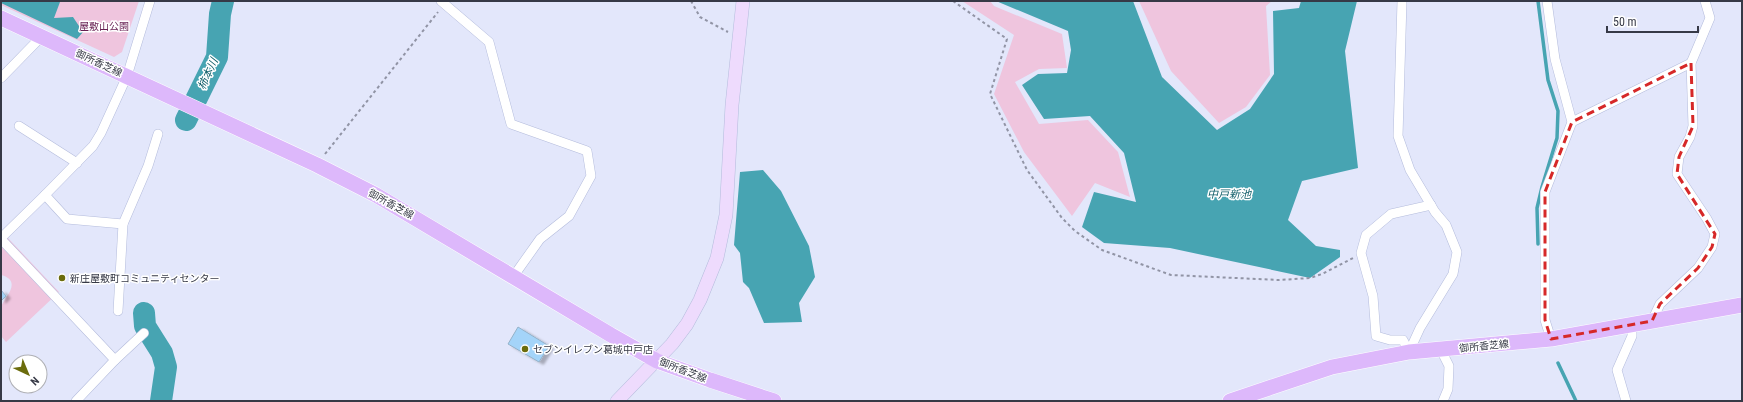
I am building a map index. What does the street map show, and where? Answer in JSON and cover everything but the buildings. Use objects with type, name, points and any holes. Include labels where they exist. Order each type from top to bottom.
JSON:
[{"type":"main road","name":"御所香芝線","points":[[1,18],[317,165],[394,205],[513,277],[657,361],[774,401]]},
{"type":"main road","name":"御所香芝線","points":[[1230,401],[1332,367],[1409,352],[1551,339],[1742,305]]},
{"type":"street","points":[[115,360],[1,238],[93,146],[101,133],[127,76],[150,1]]},
{"type":"street","points":[[617,401],[672,344],[683,329],[700,300],[710,278],[722,237],[726,215],[732,105],[743,1]]},
{"type":"street","points":[[1402,1],[1398,136],[1410,170],[1431,205],[1446,225],[1457,252],[1453,274],[1420,328],[1409,352]]},
{"type":"street","points":[[1547,1],[1555,60],[1572,122],[1545,192],[1545,320],[1551,339]]},
{"type":"street","points":[[1652,321],[1660,304],[1698,268],[1712,247],[1715,234],[1707,219],[1677,174],[1679,157],[1690,137],[1693,126],[1691,63],[1710,18],[1705,1]]},
{"type":"street","points":[[443,3],[489,42],[511,124],[587,152],[591,176],[569,216],[540,239],[513,277]]},
{"type":"street","points":[[1,78],[42,36]]},
{"type":"street","points":[[1572,122],[1691,63]]},
{"type":"street","points":[[19,126],[77,163]]},
{"type":"street","points":[[118,311],[124,224],[148,166],[158,134]]},
{"type":"street","points":[[45,195],[67,219],[124,224]]},
{"type":"street","points":[[1409,352],[1403,340],[1390,340],[1376,336],[1373,296],[1361,253],[1366,235],[1391,214],[1431,205]]},
{"type":"street","points":[[1626,401],[1617,370],[1632,336],[1632,324]]},
{"type":"street","points":[[76,401],[115,360],[144,333]]},
{"type":"street","points":[[1441,350],[1449,366],[1448,389],[1442,401]]},
{"type":"path","points":[[691,1],[700,17],[738,37]]},
{"type":"path","points":[[953,1],[1007,39],[990,94],[1000,118],[1027,170],[1062,218],[1075,231],[1102,250],[1171,275],[1279,280],[1310,278],[1322,274],[1361,253]]},
{"type":"path","points":[[317,165],[443,3]]},
{"type":"highlighted area","points":[[1691,63],[1693,126],[1679,157],[1677,174],[1715,234],[1712,247],[1698,268],[1660,304],[1652,321],[1551,339],[1545,320],[1545,192],[1572,122]]},
{"type":"green space","name":"屋敷山公園","points":[[1,1],[139,1],[122,52],[114,57],[1,5]]},
{"type":"green space","points":[[962,1],[990,1],[994,6],[1062,34],[1067,68],[1039,69],[1015,82],[1039,124],[1088,120],[1118,152],[1130,197],[1095,183],[1072,216],[1024,152],[994,94],[1014,35]]},
{"type":"green space","points":[[1139,1],[1272,1],[1266,6],[1270,75],[1246,107],[1219,123],[1171,71]]},
{"type":"green space","points":[[7,237],[59,292],[6,342],[1,336],[1,307],[12,286],[11,281],[8,278],[1,275],[1,243]]},
{"type":"water","points":[[1,1],[59,1],[60,2],[54,18],[73,17],[83,32],[77,39],[1,3]]},
{"type":"water","name":"中戸新池","points":[[996,1],[1133,1],[1162,77],[1217,130],[1250,109],[1274,74],[1273,11],[1299,8],[1301,1],[1357,1],[1345,51],[1358,168],[1302,181],[1288,220],[1316,246],[1340,250],[1340,257],[1310,278],[1170,248],[1104,243],[1082,227],[1094,192],[1136,202],[1124,153],[1090,116],[1044,119],[1022,85],[1038,74],[1067,73],[1071,50],[1068,31]]},
{"type":"water","points":[[763,170],[781,191],[809,246],[815,277],[799,303],[802,322],[764,323],[749,288],[743,282],[740,253],[734,245],[740,172]]},
{"type":"waterway","name":"柿本川","points":[[186,120],[217,57],[220,14],[223,1]]},
{"type":"waterway","points":[[1538,1],[1548,80],[1558,111],[1557,138],[1537,208],[1538,244]]},
{"type":"waterway","name":"柿本川","points":[[144,313],[145,326],[162,353],[166,367],[161,401]]},
{"type":"waterway","points":[[1558,363],[1576,401]]},
{"type":"place","name":"新庄屋敷町コミュニティセンター","points":[[62,278]]},
{"type":"place","name":"セブンイレブン葛城中戸店","points":[[525,349]]}]
